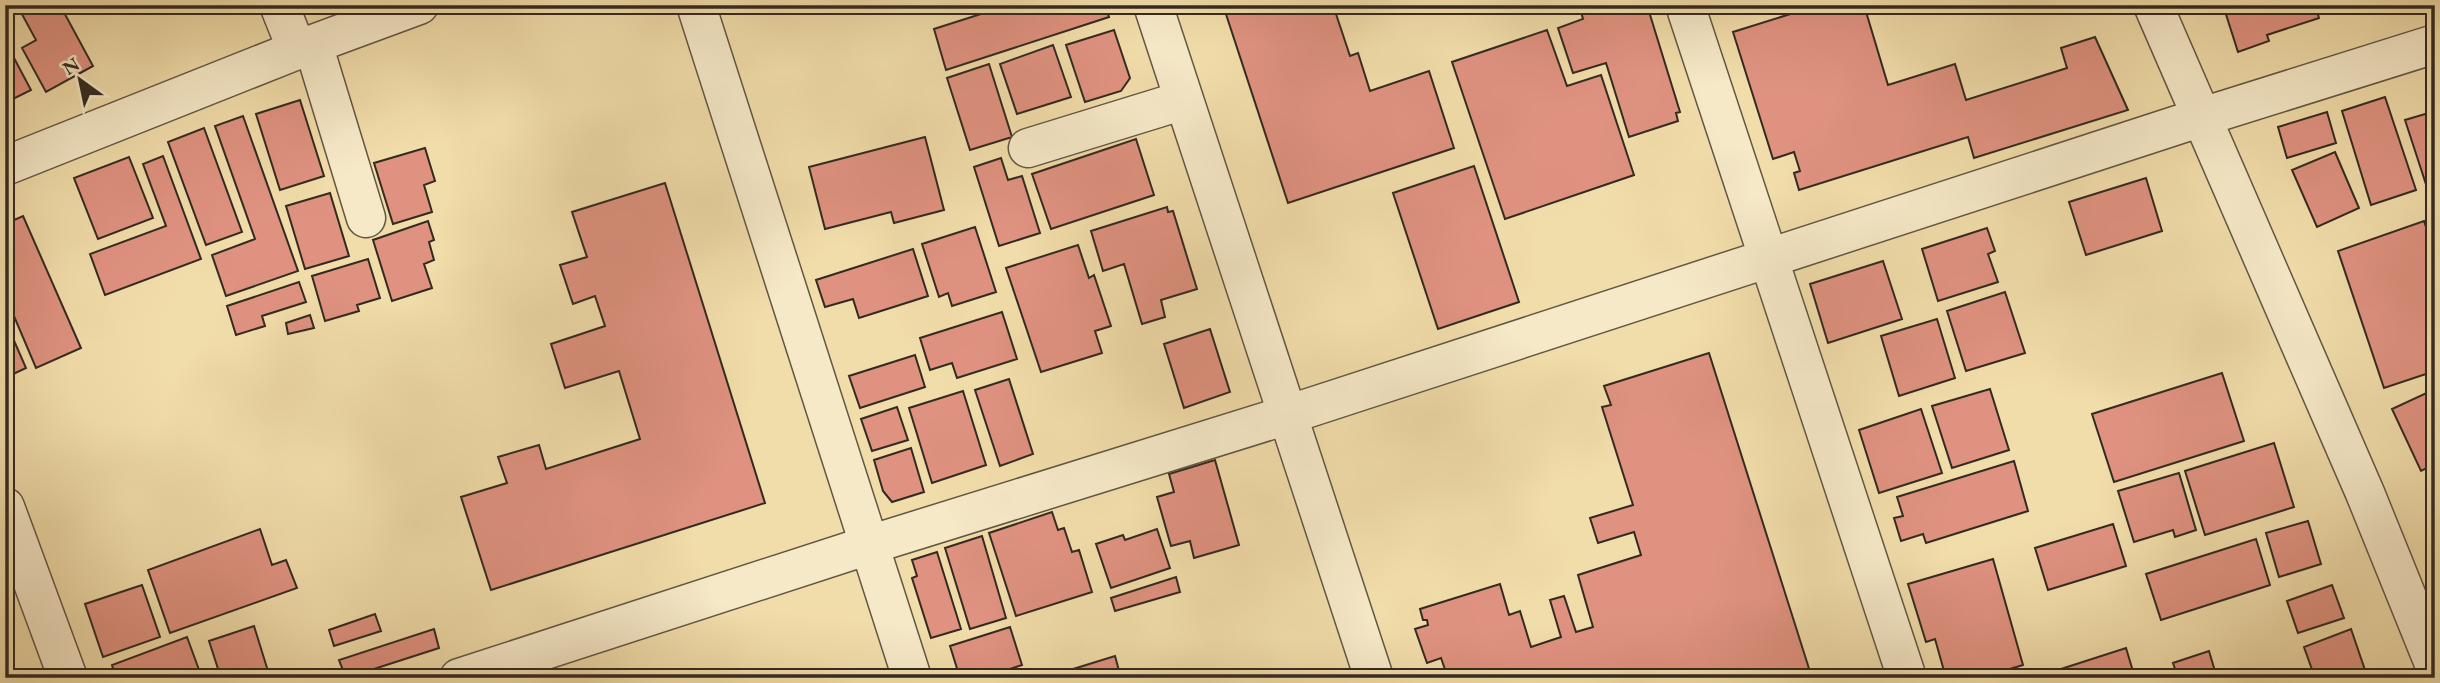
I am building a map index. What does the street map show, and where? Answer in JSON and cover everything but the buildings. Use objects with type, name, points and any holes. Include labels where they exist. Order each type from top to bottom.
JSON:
[{"type":"street","points":[[279,5],[305,47],[366,218]]},
{"type":"street","points":[[5,166],[305,47],[419,5]]},
{"type":"street","points":[[696,5],[912,678]]},
{"type":"street","points":[[1153,5],[1374,678]]},
{"type":"street","points":[[1685,5],[1907,678]]},
{"type":"street","points":[[2154,5],[2365,493],[2435,666]]},
{"type":"street","points":[[459,678],[869,545],[1287,415],[2202,117],[2435,44]]},
{"type":"street","points":[[1028,148],[1184,100]]},
{"type":"street","points":[[5,507],[68,678]]}]
